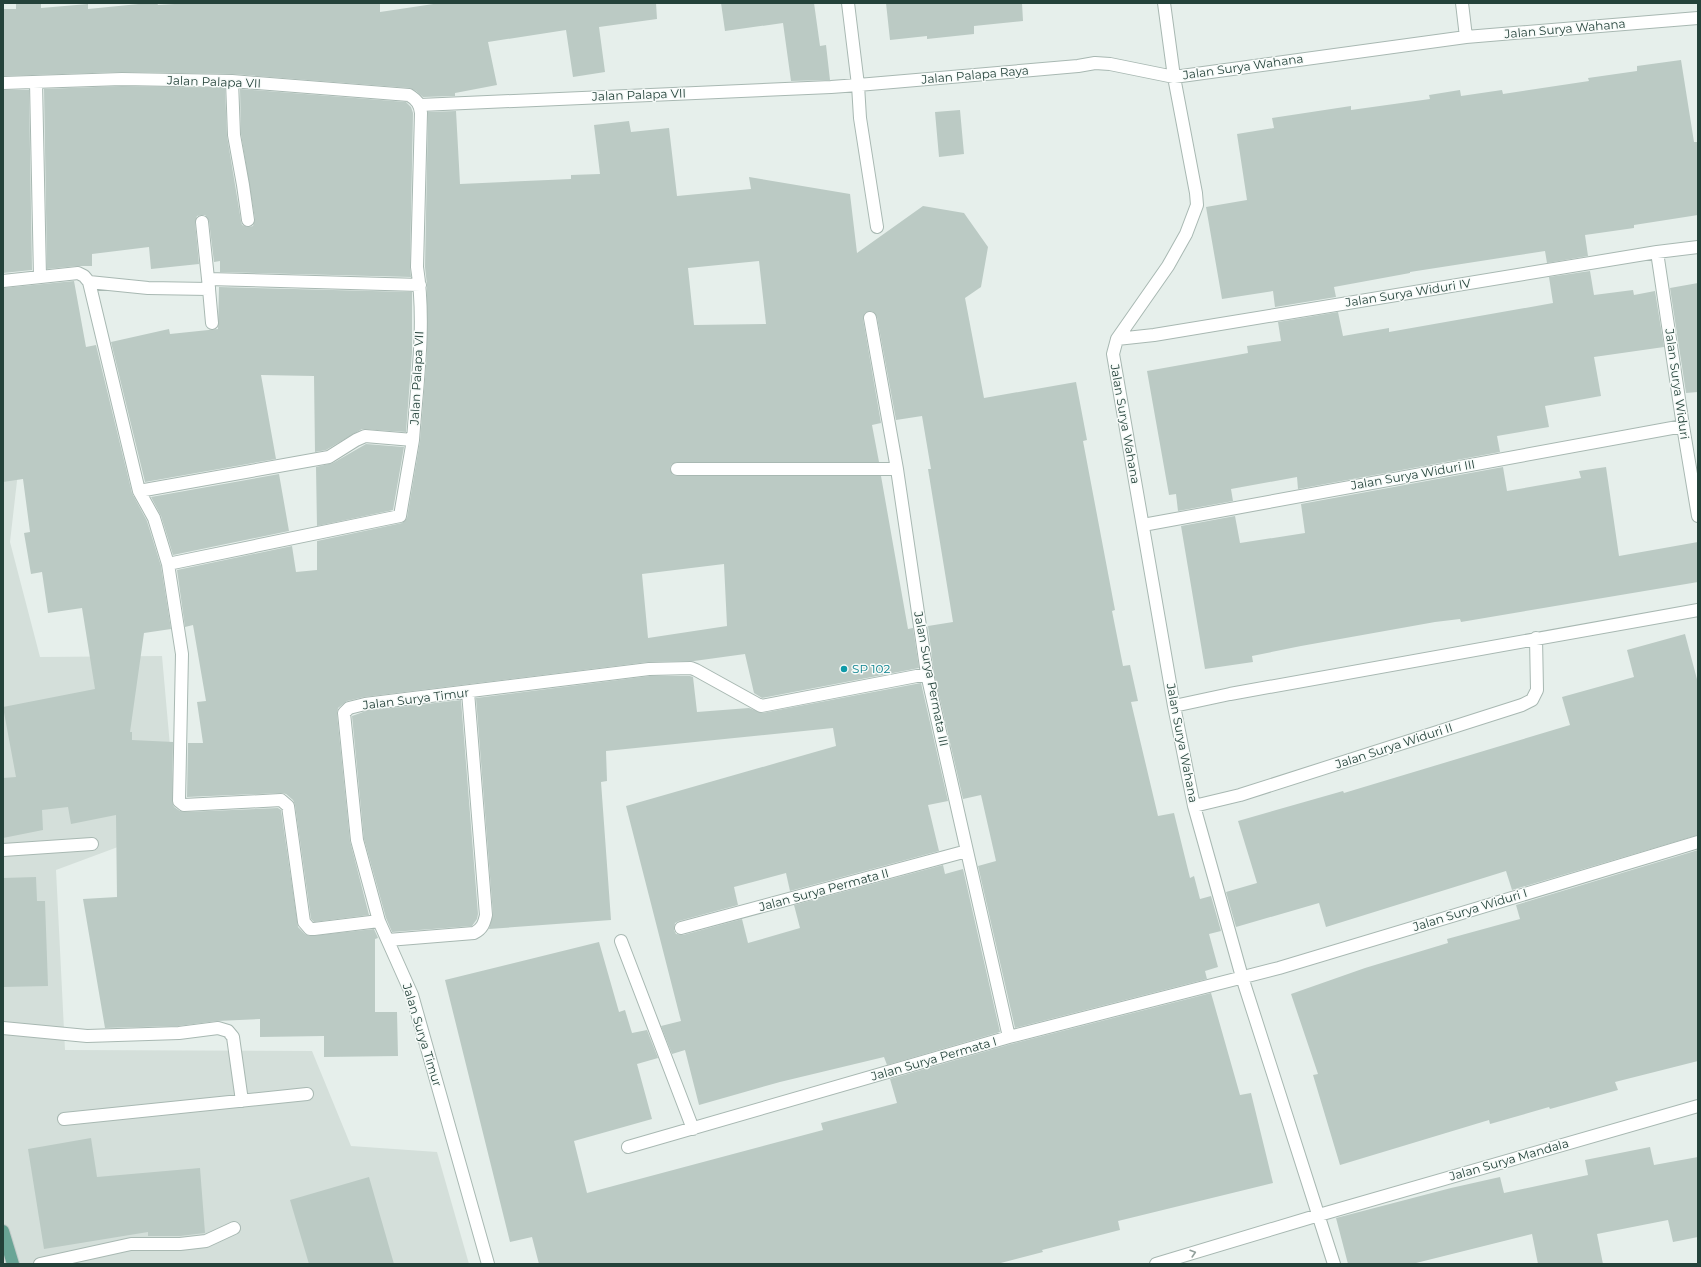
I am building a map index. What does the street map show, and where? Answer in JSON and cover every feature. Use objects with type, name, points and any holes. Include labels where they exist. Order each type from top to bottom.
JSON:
[{"type":"main road","points":[[3,1231],[13,1264]]},
{"type":"street","points":[[848,3],[858,85],[860,118],[877,227]]},
{"type":"street","points":[[1164,3],[1174,77]]},
{"type":"street","points":[[1462,3],[1466,37]]},
{"type":"street","name":"Jalan Surya Wahana","points":[[1242,977],[1194,806],[1174,706],[1113,354],[1117,339],[1168,266],[1186,234],[1197,205],[1174,77],[1466,37],[1698,18]]},
{"type":"street","name":"Jalan Palapa Raya","points":[[858,85],[1078,66],[1095,63],[1110,64],[1174,77]]},
{"type":"street","name":"Jalan Palapa VII","points":[[3,83],[122,79],[232,81],[409,95],[415,98],[420,105],[417,267],[420,285],[420,361],[413,440],[365,436],[329,457],[139,491]]},
{"type":"street","points":[[232,81],[234,134],[248,220]]},
{"type":"street","points":[[36,82],[40,277]]},
{"type":"street","name":"Jalan Palapa VII","points":[[420,105],[831,88],[858,85]]},
{"type":"street","points":[[202,222],[212,323]]},
{"type":"street","name":"Jalan Surya Widuri IV","points":[[1117,339],[1154,335],[1657,252],[1698,247]]},
{"type":"street","name":"Jalan Surya Widuri","points":[[1657,252],[1698,516]]},
{"type":"street","points":[[3,281],[78,273],[84,276],[89,282],[139,491],[154,518],[168,564],[182,654],[179,801],[184,805],[281,800],[285,802],[288,806],[304,922],[307,926],[310,929],[314,929],[379,921]]},
{"type":"street","points":[[89,282],[148,288],[208,284],[420,285]]},
{"type":"street","name":"Jalan Surya Permata III","points":[[870,318],[897,470],[927,674],[1009,1037]]},
{"type":"street","name":"Jalan Surya Widuri III","points":[[1143,525],[1683,426]]},
{"type":"street","points":[[168,564],[400,516],[413,440]]},
{"type":"street","points":[[677,469],[897,470]]},
{"type":"street","points":[[1174,706],[1230,694],[1698,610]]},
{"type":"street","name":"Jalan Surya Widuri II","points":[[1194,806],[1240,796],[1522,705],[1532,700],[1537,690],[1536,638]]},
{"type":"street","name":"Jalan Surya Timur","points":[[488,1264],[412,995],[379,921],[357,840],[344,713],[349,708],[365,704],[649,669],[691,668],[757,705],[768,705],[927,674]]},
{"type":"street","points":[[388,940],[474,933],[479,931],[484,924],[486,915],[468,692]]},
{"type":"street","name":"Jalan Surya Widuri I","points":[[1242,977],[1279,968],[1698,842]]},
{"type":"street","points":[[3,850],[92,844]]},
{"type":"street","name":"Jalan Surya Permata II","points":[[681,928],[967,851]]},
{"type":"street","points":[[621,941],[693,1129]]},
{"type":"street","points":[[1242,977],[1334,1264]]},
{"type":"street","name":"Jalan Surya Permata I","points":[[628,1147],[1009,1037],[1242,977]]},
{"type":"street","points":[[3,1028],[87,1036],[178,1033],[218,1028],[228,1030],[233,1037],[242,1102]]},
{"type":"street","points":[[64,1119],[242,1102],[307,1094]]},
{"type":"street","name":"Jalan Surya Mandala","points":[[1156,1264],[1319,1215],[1698,1106]]},
{"type":"street","points":[[40,1264],[131,1244],[180,1244],[206,1241],[234,1228]]},
{"type":"shaded area","points":[[3,343],[18,472],[10,542],[40,657],[162,656],[177,825],[56,870],[65,1050],[312,1051],[351,1146],[437,1152],[469,1264],[3,1264]]},
{"type":"building","points":[[16,3],[41,3],[41,8],[88,4],[88,9],[149,3],[157,3],[158,5],[191,3],[380,3],[380,12],[440,3],[656,3],[657,19],[599,27],[605,72],[573,77],[566,30],[488,42],[497,85],[455,93],[455,96],[423,97],[410,88],[233,74],[122,72],[3,76],[3,9],[16,9]]},
{"type":"building","points":[[721,3],[814,3],[820,46],[826,45],[830,80],[791,81],[783,23],[725,31]]},
{"type":"building","points":[[886,3],[1022,3],[1023,21],[974,26],[974,34],[927,39],[927,36],[890,40]]},
{"type":"building","points":[[1681,60],[1694,142],[1698,142],[1698,215],[1634,225],[1634,228],[1585,235],[1588,256],[1547,263],[1545,251],[1410,272],[1334,287],[1336,297],[1275,307],[1273,291],[1222,299],[1206,207],[1247,200],[1237,134],[1274,128],[1272,118],[1351,106],[1351,110],[1430,99],[1429,95],[1460,90],[1461,96],[1502,90],[1503,94],[1589,81],[1588,78],[1637,71],[1637,66]]},
{"type":"building","points":[[122,86],[225,88],[227,136],[241,221],[242,225],[249,227],[253,226],[255,219],[241,134],[240,89],[406,102],[411,107],[413,113],[411,277],[220,272],[220,261],[214,262],[209,221],[205,215],[197,216],[195,222],[199,264],[151,269],[149,247],[92,254],[92,266],[47,269],[44,89]]},
{"type":"building","points":[[3,90],[29,90],[32,270],[3,273]]},
{"type":"building","points":[[960,110],[964,154],[939,157],[935,112]]},
{"type":"building","points":[[456,111],[460,184],[571,179],[571,175],[600,174],[594,125],[629,121],[631,132],[669,128],[677,196],[751,189],[749,177],[850,194],[857,253],[923,206],[964,213],[988,247],[981,287],[965,298],[984,398],[1076,382],[1087,440],[1083,441],[1115,610],[1112,611],[1123,666],[1130,665],[1138,701],[1131,702],[1158,816],[1174,813],[1190,878],[1194,876],[1200,899],[1211,896],[1221,931],[1209,934],[1218,967],[1205,971],[1207,979],[1015,1028],[978,866],[996,861],[981,795],[963,799],[934,673],[928,626],[953,622],[928,469],[931,469],[922,416],[896,420],[877,317],[872,311],[865,313],[863,319],[881,423],[872,425],[879,462],[677,462],[671,465],[670,469],[673,475],[677,476],[881,476],[908,629],[913,628],[919,668],[762,698],[754,693],[745,654],[694,661],[648,662],[364,697],[347,701],[338,708],[337,714],[350,841],[369,915],[314,922],[311,919],[295,805],[293,800],[286,794],[187,797],[188,743],[203,743],[197,702],[206,701],[193,625],[185,627],[177,570],[292,546],[296,572],[317,570],[317,541],[402,523],[407,518],[420,441],[427,354],[427,285],[425,267],[428,112]],"holes":[[[759,261],[766,324],[694,325],[688,268]],[[724,564],[727,626],[648,638],[642,574]]]},
{"type":"building","points":[[1590,271],[1594,295],[1633,290],[1634,295],[1655,291],[1664,347],[1594,357],[1601,396],[1545,406],[1549,427],[1497,436],[1500,452],[1298,489],[1297,477],[1231,489],[1233,501],[1178,511],[1176,494],[1169,495],[1147,371],[1248,353],[1247,346],[1281,341],[1278,322],[1338,312],[1343,336],[1389,328],[1389,332],[1553,303],[1549,277]]},
{"type":"building","points":[[74,281],[86,347],[96,345],[132,493],[147,521],[161,566],[171,629],[144,633],[130,732],[132,732],[132,740],[173,742],[172,801],[174,807],[180,811],[278,808],[281,810],[298,927],[305,934],[310,936],[374,929],[378,938],[375,939],[375,1012],[397,1012],[398,1056],[324,1057],[324,1036],[260,1037],[260,1019],[217,1021],[178,1026],[105,1028],[83,899],[117,897],[116,815],[71,824],[68,807],[42,810],[43,830],[3,838],[3,778],[16,777],[3,707],[95,689],[82,608],[48,613],[42,572],[31,574],[24,533],[30,532],[23,479],[3,482],[3,288]]},
{"type":"building","points":[[1698,283],[1698,392],[1686,393],[1670,288]]},
{"type":"building","points":[[219,287],[412,292],[412,353],[406,432],[362,429],[326,450],[315,452],[314,376],[261,375],[276,459],[145,482],[111,342],[169,329],[170,334],[218,329]]},
{"type":"building","points":[[366,444],[404,447],[393,510],[317,526],[316,467],[333,463]]},
{"type":"building","points":[[1503,467],[1507,491],[1581,478],[1579,471],[1606,467],[1619,556],[1698,542],[1698,582],[1461,622],[1460,619],[1435,622],[1252,656],[1253,662],[1205,669],[1181,526],[1235,516],[1240,543],[1305,533],[1301,504]]},
{"type":"building","points":[[279,474],[289,531],[173,555],[161,516],[151,497]]},
{"type":"building","points":[[1685,634],[1698,683],[1698,835],[1512,890],[1506,871],[1326,927],[1319,903],[1236,927],[1226,892],[1257,883],[1238,821],[1343,791],[1344,793],[1570,725],[1562,697],[1634,677],[1627,650]]},
{"type":"building","points":[[650,676],[693,677],[697,712],[749,708],[762,713],[921,683],[948,801],[928,805],[939,851],[790,891],[786,873],[734,887],[738,905],[679,921],[675,923],[674,930],[676,934],[683,935],[742,919],[748,943],[800,928],[794,905],[943,865],[945,874],[963,869],[1000,1032],[887,1065],[884,1057],[780,1082],[699,1105],[685,1050],[672,1054],[661,1026],[681,1021],[626,806],[836,746],[833,728],[606,751],[607,781],[601,782],[611,920],[489,929],[493,914],[476,698]]},
{"type":"building","points":[[461,700],[478,914],[477,919],[472,926],[392,932],[386,918],[364,839],[352,716],[366,711]]},
{"type":"building","points":[[1698,850],[1698,1061],[1615,1082],[1618,1090],[1550,1109],[1549,1107],[1490,1124],[1489,1120],[1340,1165],[1313,1075],[1318,1074],[1291,994],[1365,968],[1448,943],[1447,939],[1520,919],[1516,905]]},
{"type":"building","points":[[36,877],[37,901],[45,901],[48,986],[3,987],[3,878]]},
{"type":"building","points":[[599,942],[619,1012],[625,1010],[632,1033],[647,1030],[658,1058],[637,1064],[652,1119],[574,1141],[587,1193],[823,1130],[821,1123],[897,1103],[890,1079],[1011,1044],[1211,993],[1240,1095],[1251,1093],[1273,1183],[1118,1221],[1120,1230],[1042,1250],[1043,1252],[997,1264],[539,1264],[532,1237],[510,1242],[445,980]]},
{"type":"building","points":[[91,1138],[97,1177],[200,1168],[205,1233],[180,1236],[148,1236],[148,1232],[44,1249],[28,1149]]},
{"type":"building","points":[[1650,1147],[1654,1165],[1698,1157],[1698,1237],[1673,1242],[1668,1220],[1597,1234],[1603,1264],[1538,1264],[1532,1234],[1412,1264],[1348,1264],[1336,1218],[1451,1188],[1500,1177],[1504,1193],[1588,1175],[1585,1160]]},
{"type":"building","points":[[369,1177],[394,1264],[309,1264],[290,1200]]},
{"type":"place","name":"SP 102","points":[[844,669]]}]
